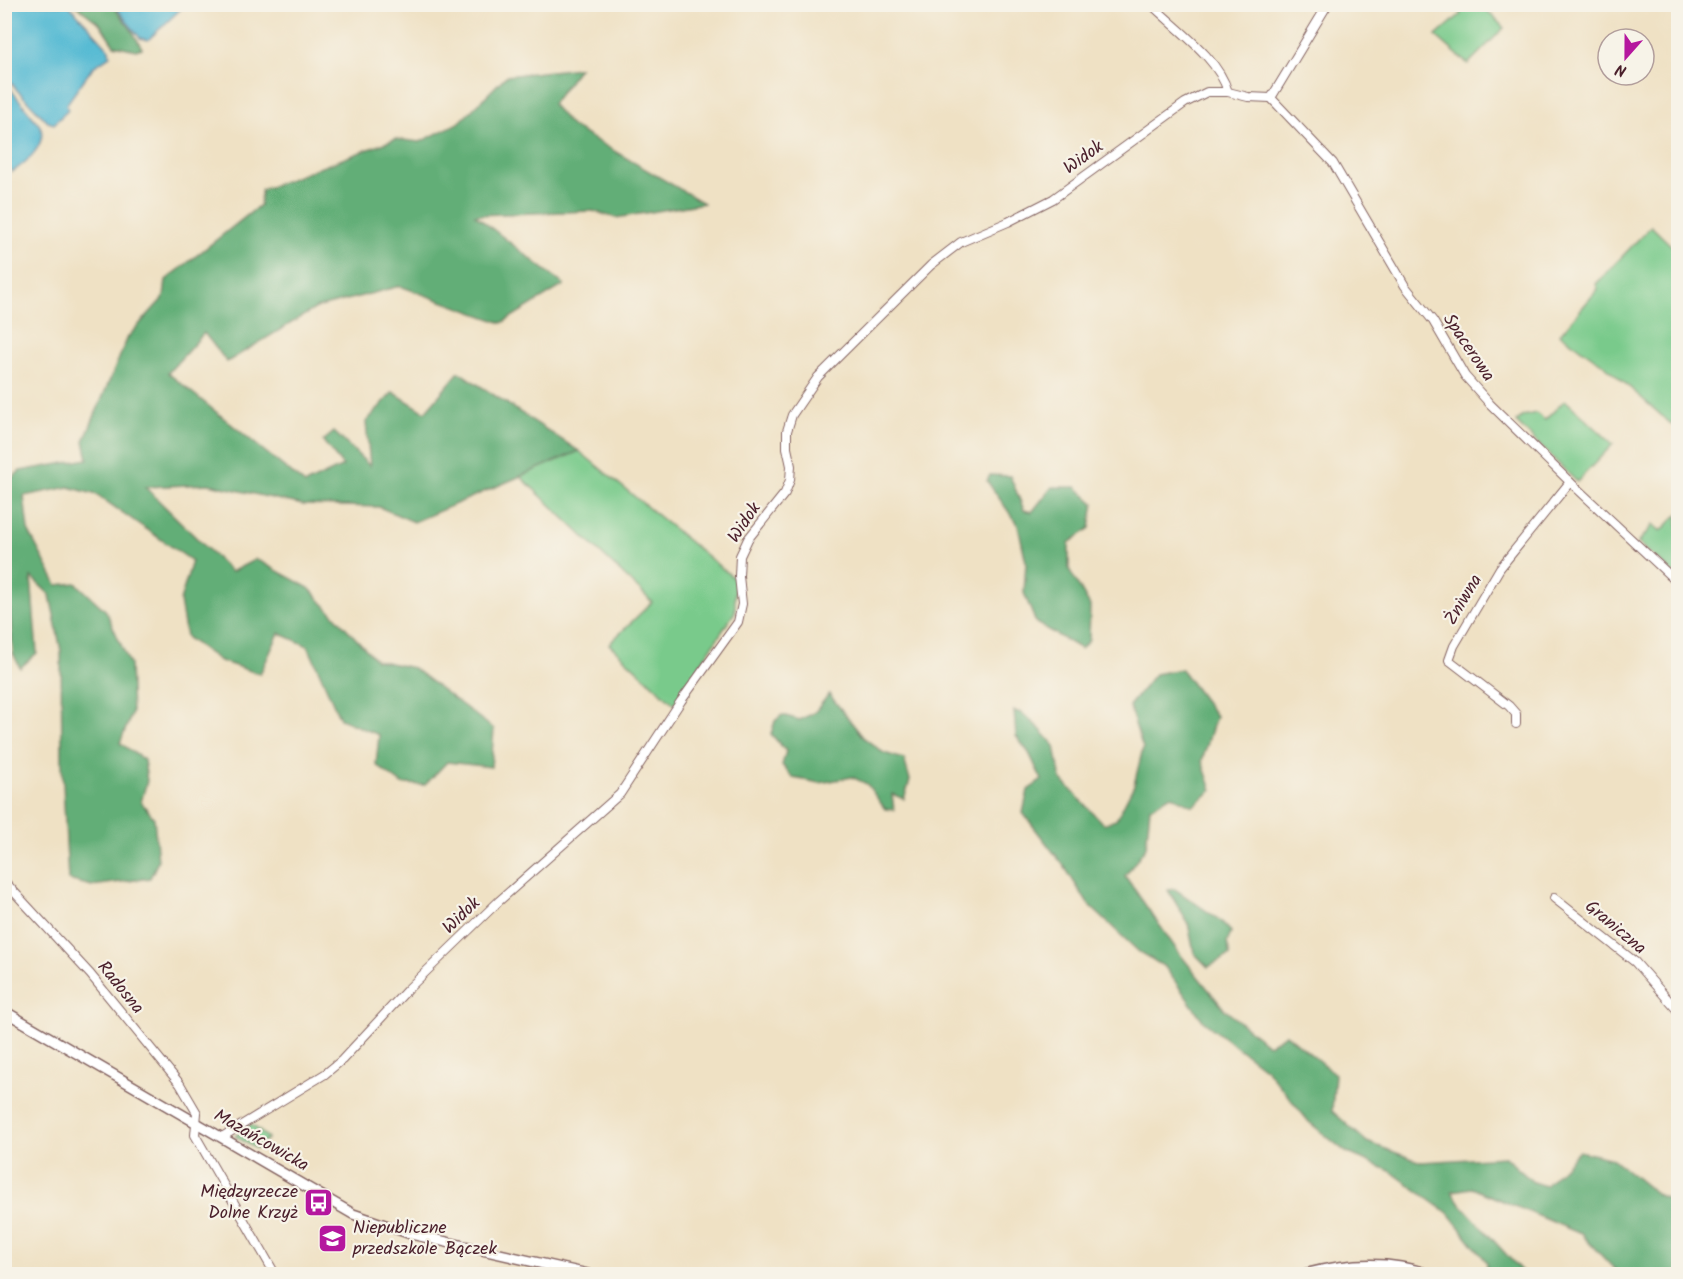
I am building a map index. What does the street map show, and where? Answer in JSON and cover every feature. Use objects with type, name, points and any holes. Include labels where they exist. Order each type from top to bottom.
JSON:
[{"type":"street","points":[[1150,4],[1215,65],[1225,80],[1228,92]]},
{"type":"street","points":[[1271,98],[1328,4]]},
{"type":"street","name":"Widok","points":[[222,1137],[325,1074],[342,1060],[408,989],[499,901],[620,794],[681,701],[738,622],[742,604],[739,576],[740,556],[748,539],[785,493],[790,480],[791,466],[787,448],[787,431],[792,415],[818,377],[931,265],[961,242],[1053,199],[1185,103],[1207,92],[1228,92],[1248,97],[1271,98]]},
{"type":"street","name":"Spacerowa","points":[[1271,98],[1333,164],[1400,278],[1433,321],[1465,376],[1490,404],[1570,482],[1678,583]]},
{"type":"street","name":"Żniwna","points":[[1516,724],[1516,714],[1509,706],[1449,660],[1454,646],[1500,568],[1570,482]]},
{"type":"street","points":[[4,799],[6,801],[4,812]]},
{"type":"street","name":"Radosna","points":[[4,881],[90,974],[180,1084],[197,1113],[195,1135],[275,1275]]},
{"type":"street","name":"Graniczna","points":[[1554,898],[1635,962],[1678,1011]]},
{"type":"street","name":"Mazańcowicka","points":[[4,1011],[353,1214],[411,1234],[588,1275]]},
{"type":"street","points":[[1304,1275],[1337,1266],[1388,1264],[1428,1275]]},
{"type":"green space","points":[[75,5],[112,5],[131,29],[142,48],[136,50],[114,45],[100,24]]},
{"type":"green space","points":[[1462,5],[1482,5],[1504,28],[1468,64],[1436,36],[1461,14],[1457,9]]},
{"type":"green space","points":[[579,68],[552,104],[571,126],[704,203],[616,218],[593,211],[475,215],[564,285],[502,323],[400,286],[316,308],[227,362],[204,333],[168,373],[305,484],[343,466],[323,441],[334,432],[370,466],[366,422],[393,392],[425,412],[459,372],[579,451],[414,522],[379,507],[303,505],[209,484],[145,487],[231,572],[256,559],[309,588],[376,660],[413,668],[494,729],[491,767],[447,762],[425,785],[402,784],[376,765],[379,735],[340,719],[308,646],[279,633],[260,674],[220,661],[186,637],[180,601],[192,561],[97,495],[69,487],[24,496],[28,530],[57,585],[76,583],[106,611],[130,665],[132,713],[120,743],[144,760],[147,781],[141,802],[154,818],[158,861],[150,878],[92,886],[68,880],[62,764],[61,651],[50,595],[31,577],[37,653],[20,668],[13,653],[5,550],[5,484],[20,471],[88,459],[84,441],[128,337],[164,297],[166,280],[260,205],[261,190],[395,139],[420,142],[460,122],[506,76]]},
{"type":"green space","points":[[1651,226],[1678,252],[1678,430],[1603,364],[1560,334],[1598,289],[1596,284]]},
{"type":"green space","points":[[1565,400],[1613,444],[1577,482],[1516,422],[1523,416],[1536,413],[1545,420]]},
{"type":"green space","points":[[579,451],[735,579],[735,612],[674,704],[609,644],[652,602],[520,476]]},
{"type":"green space","points":[[990,475],[1010,476],[1024,510],[1032,512],[1052,487],[1076,487],[1094,503],[1090,528],[1069,543],[1069,569],[1090,606],[1089,640],[1081,649],[1036,623],[1024,593],[1026,562],[1018,525],[987,481]]},
{"type":"green space","points":[[1678,514],[1678,577],[1638,543],[1653,525],[1661,531]]},
{"type":"green space","points":[[1181,669],[1216,716],[1202,761],[1212,790],[1193,806],[1171,795],[1150,808],[1146,847],[1125,876],[1179,953],[1224,1009],[1268,1045],[1286,1034],[1335,1074],[1332,1111],[1367,1142],[1421,1162],[1505,1157],[1533,1182],[1545,1186],[1579,1151],[1613,1159],[1656,1194],[1678,1203],[1678,1274],[1619,1274],[1581,1234],[1472,1188],[1452,1191],[1457,1200],[1524,1274],[1486,1274],[1487,1262],[1448,1213],[1390,1171],[1346,1152],[1309,1122],[1267,1070],[1204,1022],[1165,967],[1139,952],[1088,904],[1064,866],[1023,813],[1028,790],[1042,780],[1029,753],[1016,736],[1014,711],[1022,713],[1055,746],[1061,779],[1103,824],[1116,820],[1134,785],[1143,748],[1129,706],[1155,674]]},
{"type":"green space","points":[[829,694],[863,737],[884,753],[904,759],[910,780],[904,799],[892,794],[894,810],[885,809],[867,784],[852,777],[820,783],[793,778],[782,765],[786,751],[771,734],[775,721],[782,715],[800,720],[815,712]]},
{"type":"green space","points":[[1175,889],[1221,921],[1231,932],[1227,943],[1230,955],[1208,967],[1194,953],[1188,923],[1168,890]]},
{"type":"green space","points":[[251,1124],[268,1138],[256,1149],[235,1136]]},
{"type":"water","points":[[5,4],[69,5],[109,49],[110,56],[93,67],[66,105],[68,110],[54,124],[48,122],[16,89],[5,74]]},
{"type":"water","points":[[114,5],[185,5],[148,40],[140,38]]},
{"type":"water","points":[[5,82],[40,126],[42,133],[34,152],[12,172],[5,164]]},
{"type":"place","name":"Międzyrzecze Dolne Krzyż","points":[[319,1202]]},
{"type":"place","name":"Niepubliczne przedszkole Bączek","points":[[332,1238]]}]
